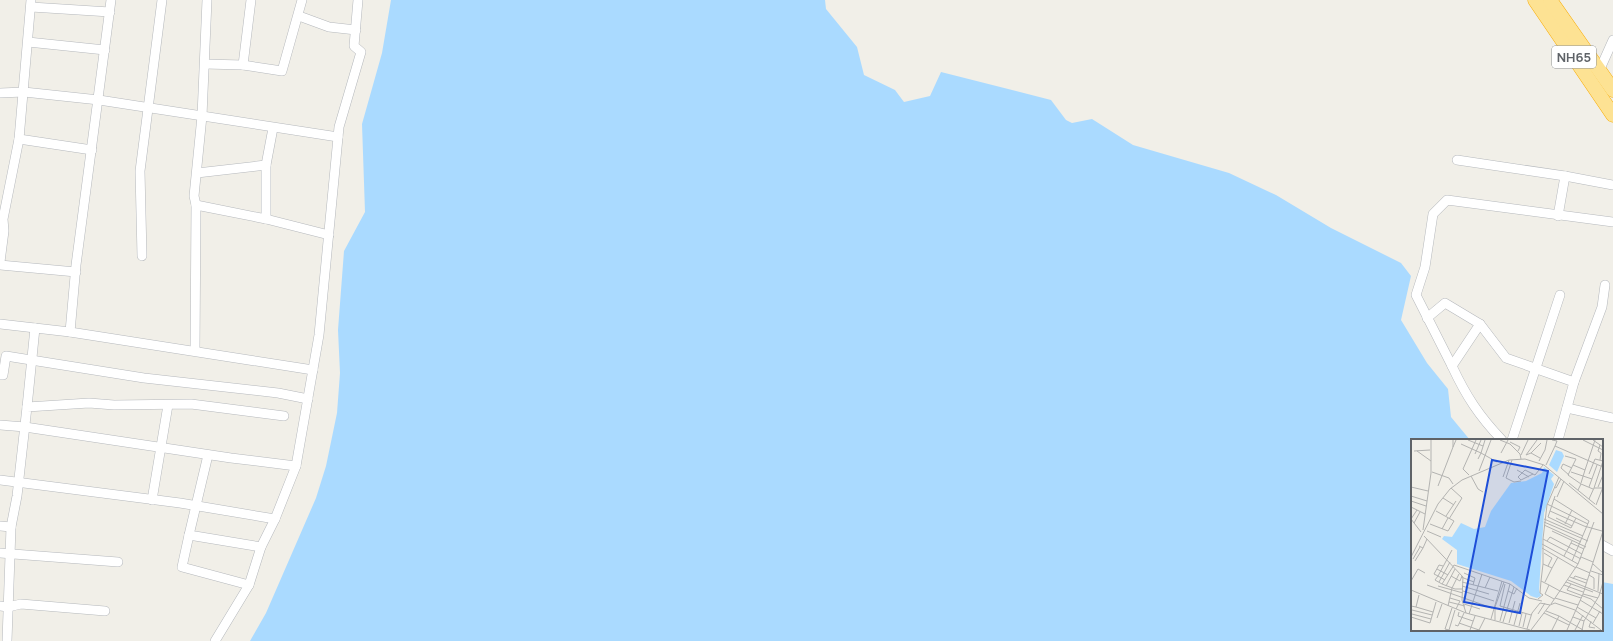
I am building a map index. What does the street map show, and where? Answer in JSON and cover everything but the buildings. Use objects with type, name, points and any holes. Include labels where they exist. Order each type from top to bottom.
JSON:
[{"type":"highway","name":"NH65","points":[[1535,0],[1613,115]]},
{"type":"highway","name":"NH65","points":[[1550,0],[1600,69],[1613,90]]},
{"type":"street","points":[[70,332],[76,272],[111,0]]},
{"type":"street","points":[[142,256],[140,171],[147,107],[162,0]]},
{"type":"street","points":[[195,351],[196,205],[194,196],[202,116],[207,0]]},
{"type":"street","points":[[243,65],[251,0]]},
{"type":"street","points":[[205,64],[243,65],[282,71],[299,16],[302,0]]},
{"type":"street","points":[[215,641],[249,585],[261,547],[275,520],[296,466],[319,335],[339,126],[361,52],[354,46],[358,0]]},
{"type":"street","points":[[76,272],[0,264],[4,231],[3,219],[19,139],[31,3],[110,12]]},
{"type":"street","points":[[299,16],[329,27],[356,30]]},
{"type":"street","points":[[1600,69],[1613,40]]},
{"type":"street","points":[[28,42],[105,50]]},
{"type":"street","points":[[0,94],[24,92],[98,100],[338,137]]},
{"type":"street","points":[[266,218],[266,165],[274,128]]},
{"type":"street","points":[[19,139],[92,150]]},
{"type":"street","points":[[1456,160],[1565,176],[1613,185]]},
{"type":"street","points":[[197,173],[266,165]]},
{"type":"street","points":[[1558,216],[1565,176]]},
{"type":"street","points":[[1501,439],[1490,428],[1467,397],[1416,295],[1425,267],[1434,214],[1447,200],[1558,216],[1613,222]]},
{"type":"street","points":[[196,205],[266,218],[329,235]]},
{"type":"street","points":[[1558,439],[1574,382],[1602,307],[1605,285]]},
{"type":"street","points":[[1512,439],[1560,295]]},
{"type":"street","points":[[1428,318],[1445,302],[1480,324],[1506,358],[1574,382]]},
{"type":"street","points":[[0,324],[70,332],[313,370]]},
{"type":"street","points":[[1452,366],[1480,324]]},
{"type":"street","points":[[7,641],[4,607],[10,554],[11,527],[25,427],[35,328]]},
{"type":"street","points":[[0,375],[3,375],[6,356],[144,378],[278,393],[308,399]]},
{"type":"street","points":[[27,407],[89,403],[168,405],[191,404],[284,416]]},
{"type":"street","points":[[152,500],[168,405]]},
{"type":"street","points":[[1567,408],[1613,418]]},
{"type":"street","points":[[0,425],[25,427],[208,455],[296,466]]},
{"type":"street","points":[[208,455],[188,535],[182,567],[249,585]]},
{"type":"street","points":[[0,480],[195,506],[275,520]]},
{"type":"street","points":[[0,526],[11,527]]},
{"type":"street","points":[[188,535],[261,547]]},
{"type":"street","points":[[1603,546],[1613,551]]},
{"type":"street","points":[[0,553],[118,562]]},
{"type":"street","points":[[4,607],[21,604],[105,611]]},
{"type":"water","points":[[391,0],[825,0],[826,9],[857,47],[864,75],[895,90],[904,102],[930,96],[941,72],[1051,100],[1066,120],[1072,123],[1092,119],[1133,145],[1229,173],[1276,195],[1331,228],[1401,263],[1411,276],[1401,320],[1427,363],[1448,389],[1451,417],[1469,439],[1411,439],[1411,631],[1603,631],[1603,582],[1613,584],[1613,641],[250,641],[266,613],[316,498],[326,466],[337,413],[340,373],[338,330],[344,251],[365,212],[362,124],[382,53]]}]
